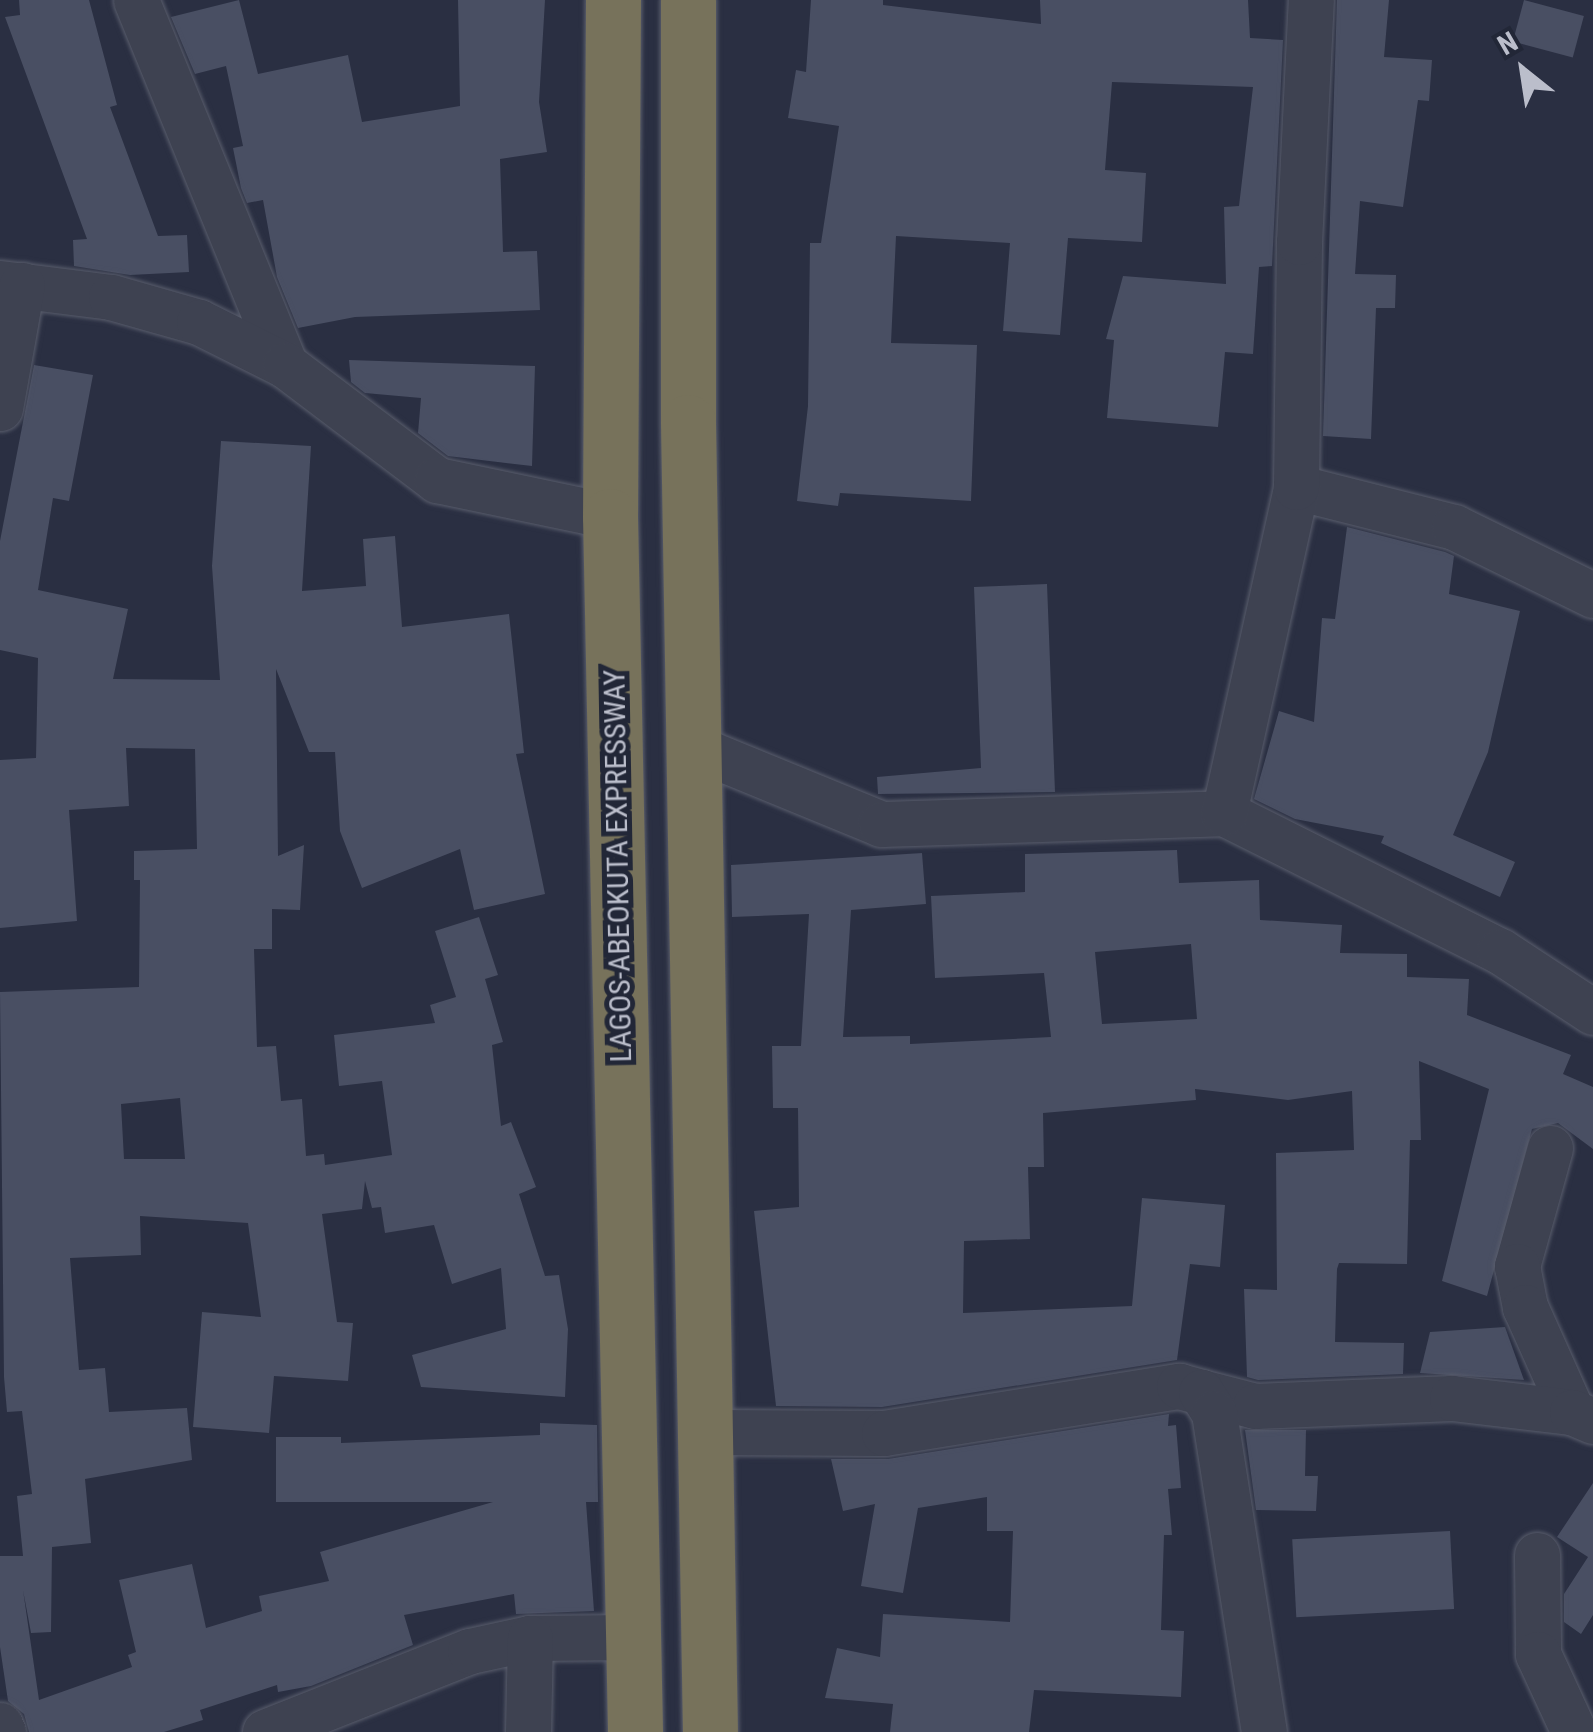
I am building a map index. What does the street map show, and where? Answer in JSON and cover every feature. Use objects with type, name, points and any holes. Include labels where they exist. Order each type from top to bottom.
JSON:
[{"type":"highway","name":"LAGOS-ABEOKUTA EXPRESSWAY","points":[[613,0],[610,516],[635,1732]]},
{"type":"highway","points":[[688,0],[688,422],[710,1732]]},
{"type":"street","points":[[136,0],[284,366]]},
{"type":"street","points":[[1224,813],[1296,487],[1299,242],[1312,0]]},
{"type":"street","points":[[0,408],[11,284],[111,297],[198,322],[284,366],[437,480],[610,516]]},
{"type":"street","points":[[1296,487],[1454,526],[1593,595]]},
{"type":"street","points":[[696,748],[880,824],[1224,813],[1500,952],[1593,1012]]},
{"type":"street","points":[[1550,1148],[1517,1266],[1525,1307],[1582,1416]]},
{"type":"street","points":[[706,1432],[884,1433],[1179,1386],[1255,1406],[1452,1398],[1582,1416]]},
{"type":"street","points":[[1200,1392],[1214,1414],[1264,1732]]},
{"type":"street","points":[[1537,1555],[1538,1654],[1574,1732]]},
{"type":"street","points":[[265,1732],[470,1651],[530,1638],[634,1637]]},
{"type":"street","points":[[528,1732],[530,1638]]},
{"type":"street","points":[[0,1725],[3,1732]]},
{"type":"building","points":[[19,0],[89,0],[117,105],[110,107],[158,236],[187,235],[189,272],[130,275],[74,266],[73,240],[87,239],[5,17],[20,15]]},
{"type":"building","points":[[239,0],[258,74],[348,55],[362,122],[460,106],[458,0],[545,0],[539,102],[547,152],[500,159],[503,252],[537,251],[540,310],[355,317],[298,328],[277,277],[263,200],[247,203],[241,188],[233,148],[243,146],[226,66],[195,74],[171,17]]},
{"type":"building","points":[[811,0],[883,0],[883,5],[1041,24],[1040,0],[1248,0],[1250,38],[1283,40],[1272,266],[1259,267],[1253,354],[1225,352],[1218,427],[1107,418],[1114,340],[1106,339],[1123,276],[1226,284],[1224,207],[1239,206],[1253,87],[1112,82],[1105,170],[1146,173],[1142,242],[1068,238],[1060,335],[1003,331],[1010,243],[896,236],[891,343],[977,345],[971,501],[840,493],[838,506],[797,501],[808,406],[810,243],[821,243],[839,126],[788,118],[796,70],[806,72]]},
{"type":"building","points":[[1337,0],[1389,0],[1384,57],[1432,60],[1429,101],[1418,100],[1403,207],[1360,201],[1355,274],[1396,275],[1395,308],[1376,308],[1371,439],[1323,436]]},
{"type":"building","points":[[1524,0],[1584,16],[1573,58],[1513,42]]},
{"type":"building","points":[[349,360],[535,366],[532,466],[448,456],[418,433],[421,398],[365,393],[351,382]]},
{"type":"building","points":[[34,365],[93,375],[69,501],[53,498],[38,590],[128,609],[113,679],[220,680],[212,566],[221,441],[311,446],[302,591],[366,586],[363,539],[395,536],[402,627],[509,614],[524,753],[516,754],[545,894],[474,910],[460,849],[362,888],[340,831],[335,752],[309,752],[276,669],[278,856],[304,845],[300,910],[272,909],[272,949],[254,949],[257,1047],[276,1046],[281,1101],[302,1099],[306,1156],[324,1154],[325,1165],[392,1155],[382,1081],[339,1086],[334,1035],[435,1023],[430,1005],[456,997],[435,931],[479,917],[498,975],[485,979],[503,1042],[492,1045],[501,1126],[511,1122],[536,1187],[519,1194],[545,1276],[559,1275],[568,1329],[565,1397],[421,1387],[412,1355],[506,1329],[501,1268],[452,1284],[434,1225],[385,1233],[381,1207],[372,1208],[365,1181],[362,1209],[322,1214],[337,1322],[353,1323],[348,1381],[274,1376],[269,1433],[193,1427],[202,1312],[261,1317],[248,1223],[140,1216],[141,1255],[70,1258],[79,1370],[105,1368],[109,1412],[187,1408],[192,1460],[85,1479],[91,1543],[52,1547],[51,1632],[31,1633],[23,1590],[39,1700],[132,1667],[128,1655],[136,1652],[119,1580],[192,1564],[206,1628],[262,1611],[259,1596],[329,1581],[320,1552],[493,1502],[276,1502],[276,1437],[341,1437],[341,1443],[540,1435],[540,1423],[597,1425],[598,1502],[586,1502],[594,1611],[516,1614],[514,1594],[404,1615],[413,1645],[311,1686],[278,1692],[277,1685],[200,1710],[203,1720],[164,1732],[29,1732],[24,1714],[8,1701],[0,1647],[0,1556],[23,1556],[17,1496],[32,1494],[22,1411],[7,1412],[4,1377],[0,992],[139,987],[140,880],[134,880],[134,851],[197,849],[195,749],[126,748],[129,806],[69,810],[77,921],[0,928],[0,760],[36,758],[38,658],[0,650],[0,541]],"holes":[[[180,1098],[185,1159],[124,1159],[121,1104]]]},
{"type":"building","points":[[1347,527],[1454,556],[1449,594],[1520,611],[1488,752],[1453,835],[1515,862],[1500,897],[1381,843],[1384,836],[1295,819],[1254,799],[1279,711],[1314,722],[1322,618],[1335,619]]},
{"type":"building","points":[[1047,584],[1055,792],[878,794],[877,777],[981,768],[974,587]]},
{"type":"building","points":[[1177,850],[1179,883],[1259,880],[1260,920],[1342,925],[1340,953],[1407,954],[1407,977],[1469,979],[1467,1015],[1571,1055],[1563,1074],[1593,1087],[1593,1149],[1558,1123],[1532,1129],[1487,1296],[1442,1281],[1489,1089],[1419,1061],[1421,1140],[1410,1140],[1407,1264],[1339,1263],[1337,1269],[1335,1342],[1404,1343],[1403,1374],[1258,1380],[1247,1377],[1244,1289],[1277,1290],[1276,1153],[1354,1150],[1352,1091],[1288,1100],[1195,1089],[1196,1100],[1043,1113],[1044,1167],[1028,1167],[1030,1239],[964,1241],[963,1313],[1132,1306],[1142,1198],[1225,1205],[1220,1267],[1190,1264],[1177,1360],[882,1407],[776,1406],[754,1211],[799,1207],[798,1108],[773,1108],[772,1046],[801,1046],[809,914],[732,917],[731,865],[922,853],[926,904],[851,910],[843,1037],[910,1036],[910,1044],[1051,1037],[1044,973],[935,978],[931,896],[1025,892],[1025,854]],"holes":[[[1191,944],[1197,1019],[1102,1024],[1095,952]]]},
{"type":"building","points":[[1505,1327],[1524,1380],[1420,1373],[1430,1332]]},
{"type":"building","points":[[1169,1414],[1168,1426],[1176,1425],[1181,1488],[1168,1489],[1172,1535],[1164,1535],[1161,1630],[1184,1631],[1181,1697],[1034,1690],[1029,1732],[890,1732],[893,1704],[825,1698],[837,1648],[880,1657],[883,1614],[1010,1622],[1013,1531],[987,1531],[987,1497],[918,1508],[903,1593],[861,1586],[875,1504],[843,1511],[831,1459],[888,1459]]},
{"type":"building","points":[[1245,1430],[1306,1430],[1305,1476],[1318,1476],[1316,1511],[1256,1510]]},
{"type":"building","points":[[1593,1483],[1593,1615],[1581,1634],[1564,1622],[1564,1594],[1588,1557],[1557,1537]]},
{"type":"building","points":[[1450,1531],[1454,1609],[1296,1617],[1292,1539]]}]
